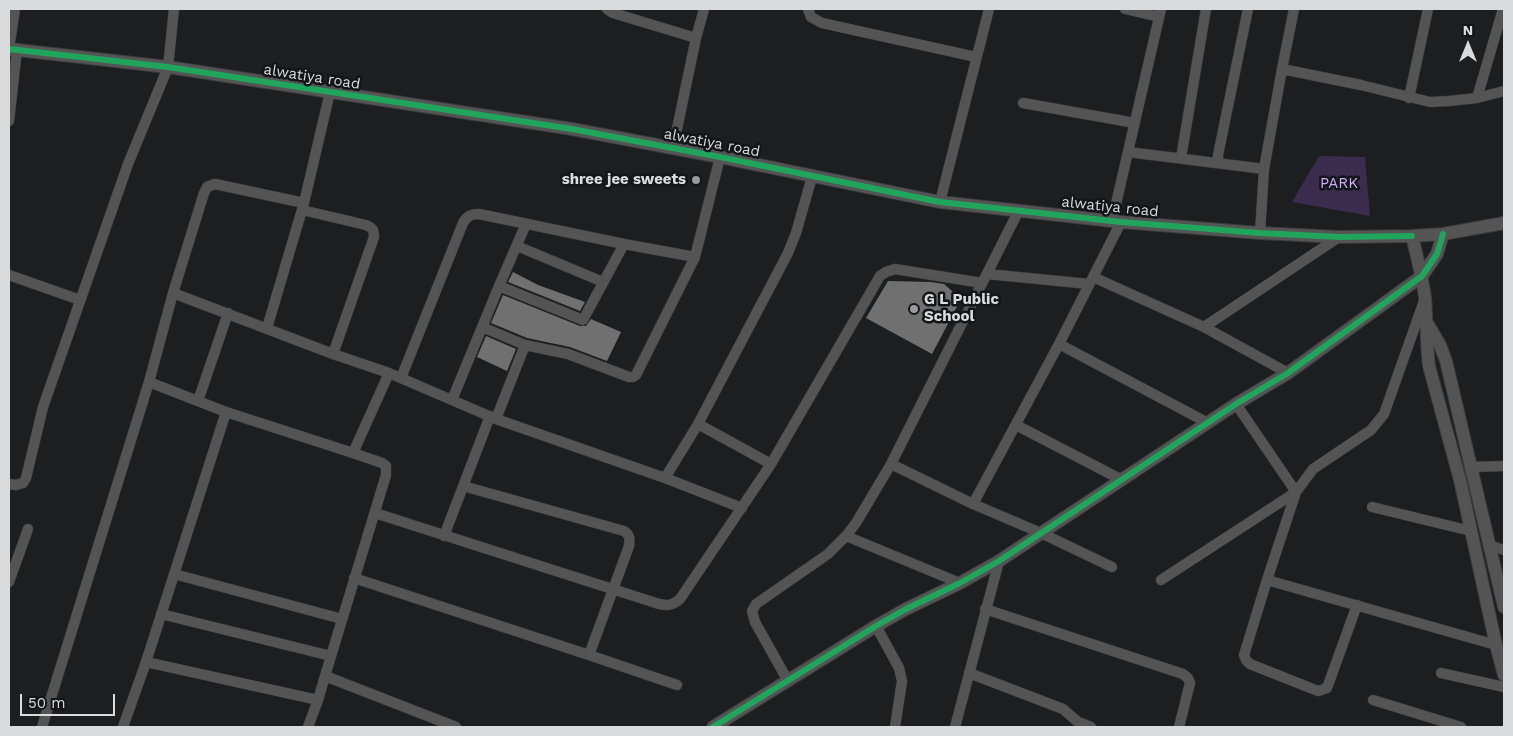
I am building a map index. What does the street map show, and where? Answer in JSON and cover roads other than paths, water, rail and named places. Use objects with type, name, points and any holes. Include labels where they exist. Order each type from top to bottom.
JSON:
[{"type":"street","points":[[9,121],[15,9]]},
{"type":"street","points":[[9,484],[23,483],[26,478],[43,407],[128,164],[168,67],[174,9]]},
{"type":"street","points":[[607,9],[613,13],[696,38]]},
{"type":"street","points":[[673,148],[704,9]]},
{"type":"street","points":[[808,9],[810,17],[822,22],[976,58]]},
{"type":"street","points":[[940,202],[989,9]]},
{"type":"street","points":[[973,504],[1059,344],[1091,281],[1117,222],[1128,152],[1160,13],[1124,9]]},
{"type":"street","points":[[1181,158],[1206,9]]},
{"type":"street","points":[[1218,163],[1218,155],[1248,9]]},
{"type":"street","points":[[1260,233],[1264,169],[1294,9]]},
{"type":"street","points":[[1409,98],[1428,9]]},
{"type":"street","points":[[1477,98],[1503,9]]},
{"type":"street","name":"alwatiya road","points":[[12,49],[168,67],[572,129],[940,202],[1117,222],[1339,237],[1443,234],[1504,223]]},
{"type":"street","points":[[1282,69],[1361,85],[1430,102],[1449,102],[1477,98],[1504,91]]},
{"type":"street","points":[[267,328],[303,206],[330,92]]},
{"type":"street","points":[[1023,103],[1135,123]]},
{"type":"street","points":[[1128,152],[1264,169]]},
{"type":"street","points":[[482,327],[525,345],[568,354],[632,378],[636,375],[695,257],[720,157]]},
{"type":"street","points":[[665,478],[698,424],[788,253],[796,233],[812,177]]},
{"type":"street","points":[[42,727],[149,382],[173,293],[207,187],[215,184],[223,185],[303,206],[372,228],[374,237],[333,354]]},
{"type":"street","points":[[788,681],[755,622],[752,611],[756,604],[828,554],[856,523],[891,464],[1019,210]]},
{"type":"street","points":[[401,378],[463,223],[467,217],[473,214],[695,257]]},
{"type":"street","points":[[452,400],[526,224]]},
{"type":"street","points":[[714,727],[876,626],[999,561],[1236,404],[1288,373],[1422,276],[1437,254],[1443,234]]},
{"type":"street","points":[[1412,236],[1422,276],[1425,298],[1426,349],[1429,366],[1460,480],[1504,675]]},
{"type":"street","points":[[1204,327],[1339,237]]},
{"type":"street","points":[[499,286],[583,320],[624,244]]},
{"type":"street","points":[[517,246],[603,282]]},
{"type":"street","points":[[375,513],[659,604],[674,604],[680,599],[771,464],[880,276],[895,269],[985,278],[1091,281],[1204,327],[1288,373]]},
{"type":"street","points":[[9,275],[80,300]]},
{"type":"street","points":[[173,293],[333,354],[389,373],[493,417],[665,478],[742,508]]},
{"type":"street","points":[[1357,605],[1327,688],[1318,691],[1250,664],[1246,660],[1244,655],[1296,492],[1313,469],[1371,430],[1384,414],[1425,298]]},
{"type":"street","points":[[198,401],[228,313]]},
{"type":"street","points":[[1426,321],[1440,345],[1446,361],[1504,607]]},
{"type":"street","points":[[1059,344],[1208,423]]},
{"type":"street","points":[[444,536],[463,486],[525,345]]},
{"type":"street","points":[[354,453],[389,373]]},
{"type":"street","points":[[149,382],[226,412],[354,453],[386,466],[386,475],[375,513],[308,727]]},
{"type":"street","points":[[1236,404],[1296,492]]},
{"type":"street","points":[[123,727],[146,662],[226,412]]},
{"type":"street","points":[[698,424],[771,464]]},
{"type":"street","points":[[1016,425],[1122,480]]},
{"type":"street","points":[[891,464],[973,504],[1041,533],[1112,567]]},
{"type":"street","points":[[1470,466],[1504,466]]},
{"type":"street","points":[[463,486],[629,534],[630,540],[589,655]]},
{"type":"street","points":[[1161,580],[1296,492]]},
{"type":"street","points":[[1372,507],[1471,531]]},
{"type":"street","points":[[9,582],[28,529]]},
{"type":"street","points":[[846,536],[960,583]]},
{"type":"street","points":[[1488,545],[1504,550]]},
{"type":"street","points":[[955,727],[999,561]]},
{"type":"street","points":[[174,574],[342,620]]},
{"type":"street","points":[[354,578],[677,685]]},
{"type":"street","points":[[1267,580],[1496,645]]},
{"type":"street","points":[[985,609],[1183,674],[1190,683],[1179,727]]},
{"type":"street","points":[[161,614],[331,656]]},
{"type":"street","points":[[876,626],[902,674],[895,727]]},
{"type":"street","points":[[146,662],[318,700]]},
{"type":"street","points":[[969,673],[1063,709],[1078,722],[1091,727]]},
{"type":"street","points":[[1441,673],[1504,687]]},
{"type":"street","points":[[324,676],[456,727]]},
{"type":"street","points":[[1373,700],[1460,727]]},
{"type":"place","name":"shree jee sweets","points":[[696,180]]},
{"type":"place","name":"G L Public School","points":[[914,309]]},
{"type":"park label","name":"PARK","points":[[1339,184]]}]
